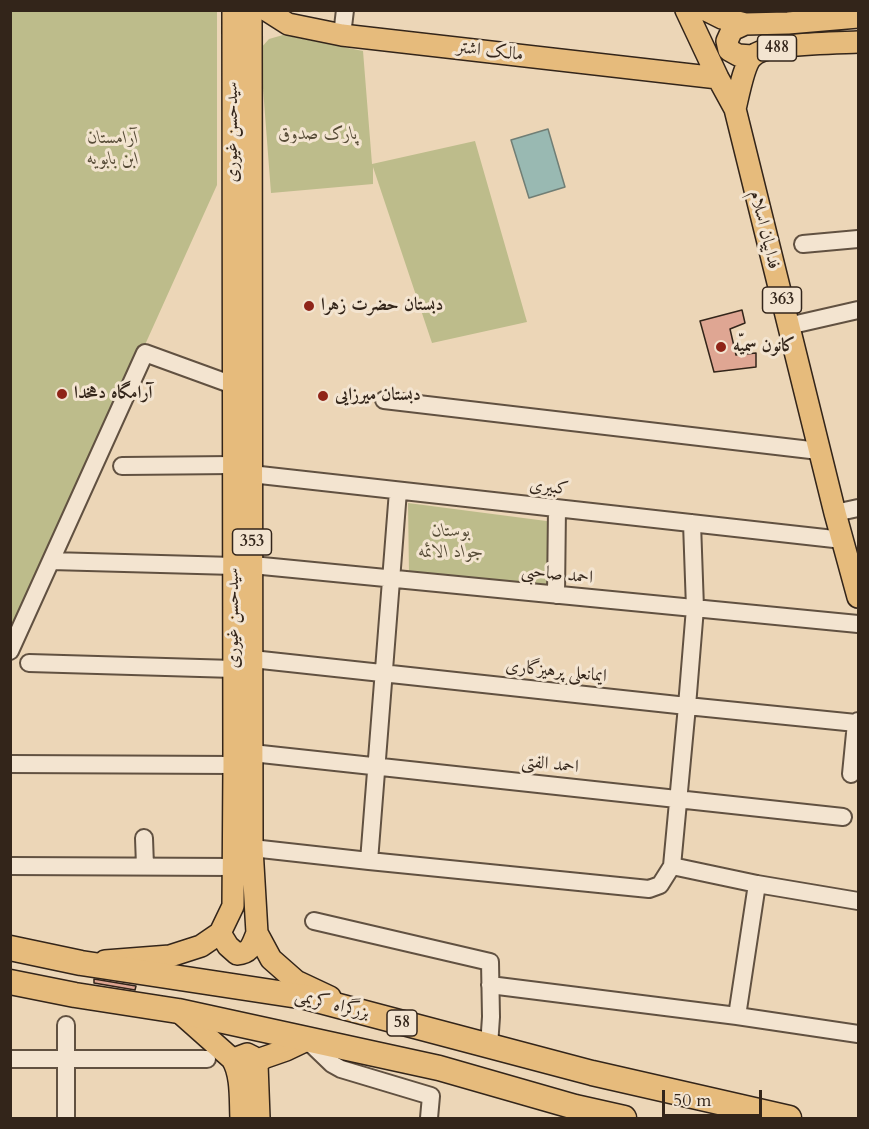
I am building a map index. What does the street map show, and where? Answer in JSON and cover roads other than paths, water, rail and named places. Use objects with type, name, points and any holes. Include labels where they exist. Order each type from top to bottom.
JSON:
[{"type":"highway","name":"بزرگراه کریمی","points":[[10,948],[81,963],[305,997],[592,1073],[789,1119]]},
{"type":"highway","name":"58","points":[[10,982],[178,1011],[439,1068],[624,1119]]},
{"type":"highway","points":[[575,1107],[589,1101],[593,1095],[595,1080],[592,1073]]},
{"type":"main road","name":"سیدحسن غیوری","points":[[233,10],[233,385],[242,470]]},
{"type":"main road","name":"سیدحسن غیوری","points":[[220,933],[233,906],[234,765],[243,664],[242,470],[251,10]]},
{"type":"main road","name":"مالک اشتر","points":[[266,10],[288,24],[342,35],[718,78]]},
{"type":"main road","name":"فداییان اسلام","points":[[686,10],[735,109],[819,451],[858,597]]},
{"type":"main road","name":"488","points":[[706,10],[722,18],[746,24],[858,17]]},
{"type":"main road","points":[[746,24],[732,30],[727,41],[729,51],[738,55],[752,56]]},
{"type":"main road","name":"488","points":[[735,109],[743,74],[752,56],[765,50],[802,44],[858,42]]},
{"type":"main road","name":"سیدحسن غیوری","points":[[243,664],[252,753],[252,848],[257,933],[271,959],[296,981],[366,1014]]},
{"type":"main road","points":[[81,963],[170,956],[201,946],[220,933],[228,946],[237,954],[244,953],[251,948],[257,933]]},
{"type":"main road","points":[[178,1011],[232,1059],[247,1065],[307,1040]]},
{"type":"main road","points":[[241,1119],[247,1065]]},
{"type":"main road","points":[[247,1065],[260,1119]]},
{"type":"street","points":[[342,35],[345,10]]},
{"type":"street","points":[[803,244],[858,239]]},
{"type":"street","points":[[788,326],[858,310]]},
{"type":"street","points":[[10,651],[145,353],[233,385]]},
{"type":"street","points":[[384,400],[819,451]]},
{"type":"street","name":"کبیری","points":[[122,466],[242,470],[398,491],[843,540]]},
{"type":"street","points":[[369,861],[398,491]]},
{"type":"street","points":[[556,595],[557,508]]},
{"type":"street","points":[[835,513],[858,508]]},
{"type":"street","points":[[252,848],[649,889],[660,885],[672,866],[687,706],[694,608],[692,524]]},
{"type":"street","name":"احمد صاحبی","points":[[51,561],[243,565],[858,624]]},
{"type":"street","name":"ایمانعلی پرهیزگاری","points":[[29,663],[243,664],[384,673],[857,722]]},
{"type":"street","points":[[850,774],[857,722]]},
{"type":"street","name":"احمد الفتی","points":[[252,753],[843,817]]},
{"type":"street","points":[[10,764],[234,765]]},
{"type":"street","points":[[144,838],[145,866]]},
{"type":"street","points":[[10,866],[234,867]]},
{"type":"street","points":[[672,866],[757,884],[858,901]]},
{"type":"street","points":[[737,1016],[757,884]]},
{"type":"street","points":[[314,921],[490,963],[489,1046]]},
{"type":"street","points":[[490,985],[737,1016],[858,1034]]},
{"type":"street","points":[[66,1025],[66,1119]]},
{"type":"street","points":[[307,1040],[332,1064],[341,1069],[431,1096],[429,1119]]},
{"type":"street","points":[[10,1059],[207,1059]]},
{"type":"water","points":[[548,129],[565,187],[529,198],[511,140]]},
{"type":"place","name":"دبستان حضرت زهرا","points":[[309,306]]},
{"type":"place","name":"کانون سمیّه","points":[[721,347]]},
{"type":"place","name":"آرامگاه دهخدا","points":[[62,394]]},
{"type":"place","name":"دبستان میرزایی","points":[[323,396]]},
{"type":"park label","name":"پارک صدوق","points":[[318,135]]},
{"type":"park label","name":"آرامستان ابن بابویه","points":[[113,149]]},
{"type":"park label","name":"بوستان جواد الائمه","points":[[451,542]]}]
